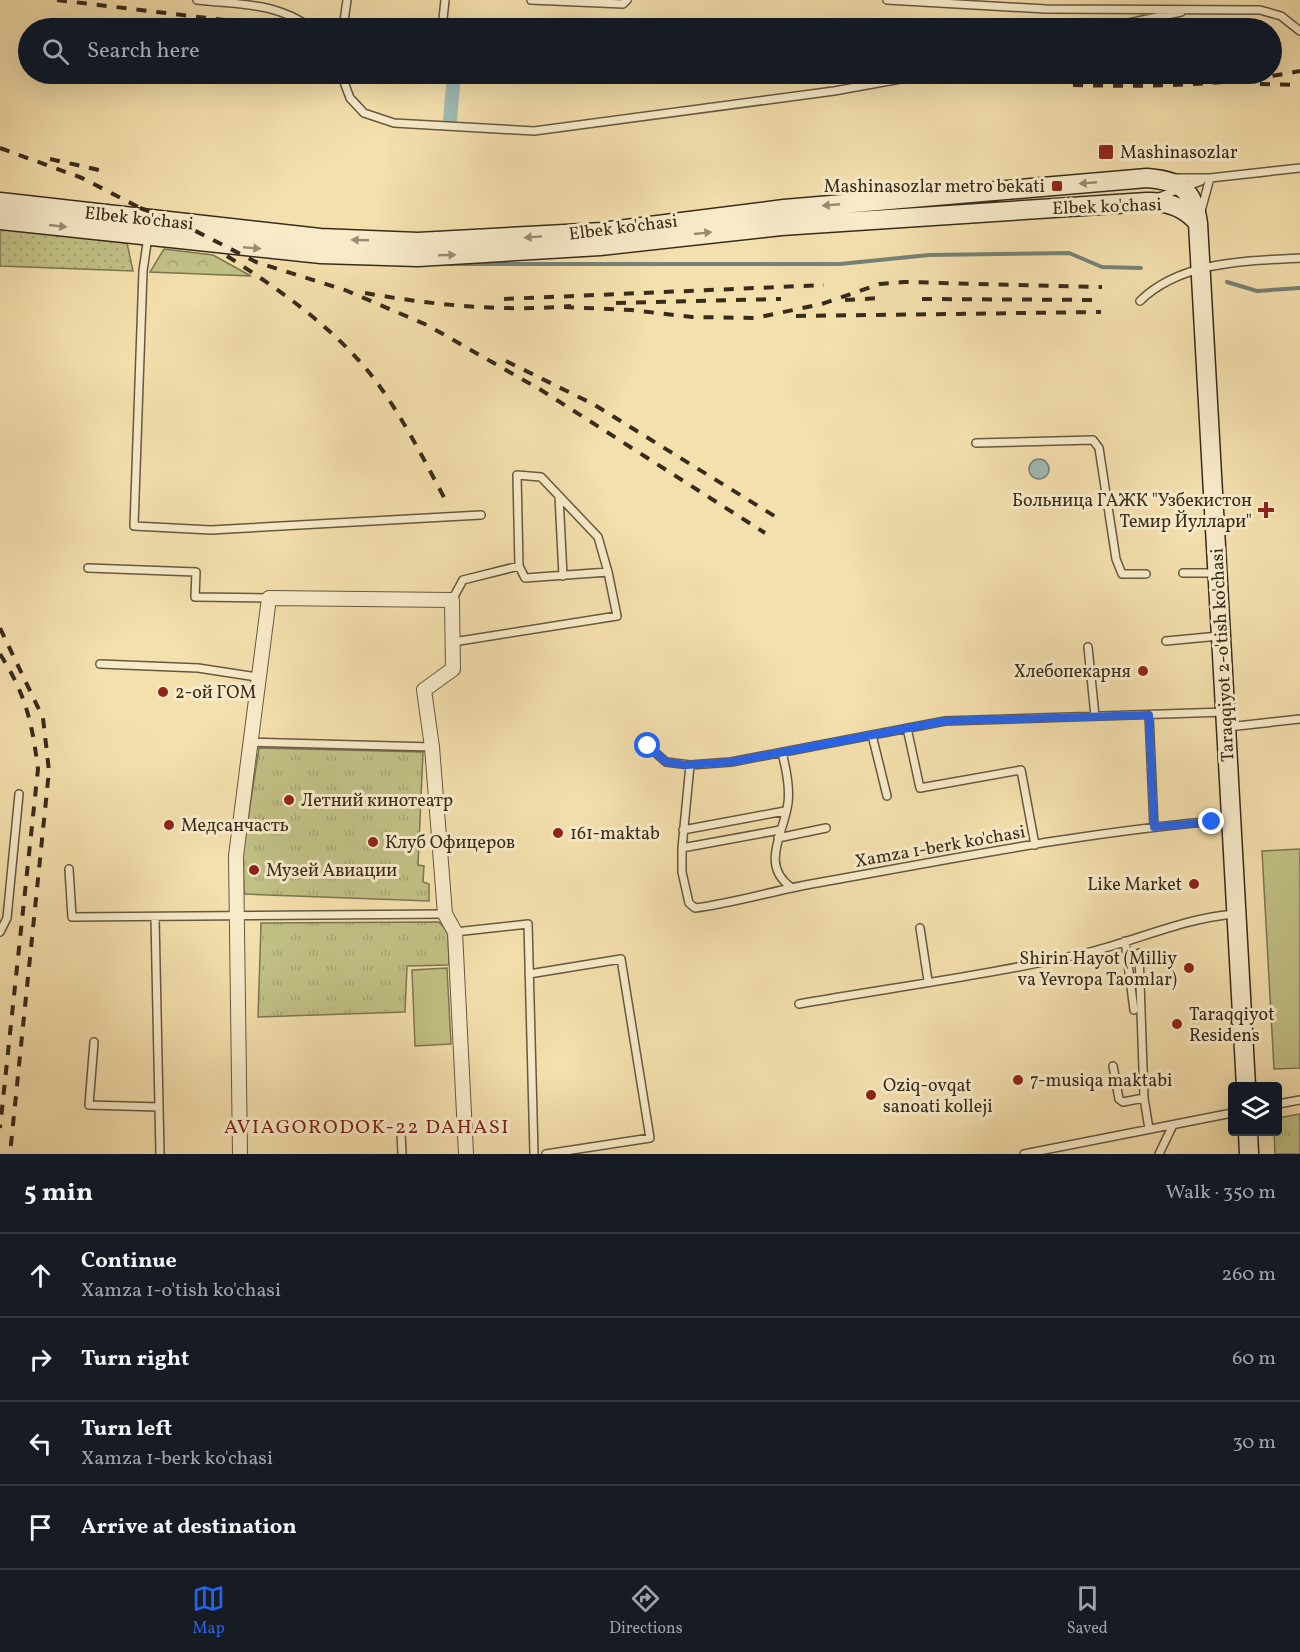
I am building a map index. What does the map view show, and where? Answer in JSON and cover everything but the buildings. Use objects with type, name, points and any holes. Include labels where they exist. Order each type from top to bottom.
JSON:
[{"type":"main road","name":"Elbek ko'chasi","points":[[0,202],[320,238],[418,242],[602,232],[773,210],[1147,178],[1163,180],[1182,187],[1192,198],[1198,223]]},
{"type":"main road","name":"Elbek ko'chasi","points":[[0,221],[321,254],[418,256],[600,246],[781,226],[1147,202],[1176,206],[1189,213],[1198,223]]},
{"type":"main road","name":"Taraqqiyot 2-o'tish ko'chasi","points":[[1198,223],[1246,1082]]},
{"type":"main road","points":[[1248,1136],[1249,1154]]},
{"type":"street","points":[[240,1154],[236,856],[257,677],[269,598],[452,600],[453,669],[424,690],[432,747],[445,914],[455,932],[466,1154]]},
{"type":"lane","points":[[197,0],[277,9],[297,18]]},
{"type":"lane","points":[[344,18],[346,0]]},
{"type":"lane","points":[[443,18],[445,0]]},
{"type":"lane","points":[[531,0],[623,4],[627,0]]},
{"type":"lane","points":[[887,0],[1046,9],[1260,10],[1281,16],[1300,31]]},
{"type":"lane","points":[[1152,18],[1195,9]]},
{"type":"lane","points":[[345,84],[350,98],[364,112],[394,123],[534,131],[873,84]]},
{"type":"lane","points":[[1147,178],[1210,178],[1300,168]]},
{"type":"lane","points":[[1147,202],[1210,178]]},
{"type":"lane","points":[[1198,223],[1210,178]]},
{"type":"lane","points":[[148,236],[143,272],[134,526],[211,530],[481,515]]},
{"type":"lane","points":[[1140,301],[1155,286],[1200,267],[1300,258]]},
{"type":"lane","points":[[975,443],[1093,440],[1099,448],[1116,560],[1122,574],[1146,574]]},
{"type":"lane","points":[[453,642],[617,616],[608,572],[598,537],[541,477],[517,475],[519,566],[525,578],[608,572]]},
{"type":"lane","points":[[559,496],[563,576]]},
{"type":"lane","points":[[452,600],[463,580],[519,566]]},
{"type":"lane","points":[[88,568],[196,572],[195,597],[269,598]]},
{"type":"lane","points":[[1183,573],[1218,573]]},
{"type":"lane","points":[[1166,641],[1221,636]]},
{"type":"lane","points":[[1088,647],[1095,716]]},
{"type":"lane","points":[[100,664],[198,668],[257,677]]},
{"type":"lane","points":[[1149,715],[1154,827]]},
{"type":"lane","points":[[648,746],[666,762],[690,765],[731,762],[945,721],[1149,715],[1226,720],[1300,719]]},
{"type":"lane","points":[[907,728],[920,789],[1021,770],[1035,845]]},
{"type":"lane","points":[[872,735],[887,796]]},
{"type":"lane","points":[[249,742],[432,747]]},
{"type":"lane","points":[[782,753],[787,787],[775,865],[780,880],[792,888]]},
{"type":"lane","name":"Xamza 1-berk ko'chasi","points":[[690,765],[682,872],[688,903],[695,908],[792,888],[1035,845],[1154,827],[1232,820]]},
{"type":"lane","points":[[0,932],[7,918],[19,794]]},
{"type":"lane","points":[[684,830],[785,811]]},
{"type":"lane","points":[[682,848],[826,828]]},
{"type":"lane","points":[[69,868],[72,917],[445,914]]},
{"type":"lane","points":[[799,1005],[999,970],[1092,951],[1176,925],[1219,915],[1237,914]]},
{"type":"lane","points":[[155,918],[160,1154]]},
{"type":"lane","points":[[455,932],[528,924],[534,1154]]},
{"type":"lane","points":[[920,928],[928,981]]},
{"type":"lane","points":[[1125,941],[1134,1010]]},
{"type":"lane","points":[[1139,953],[1144,1098],[1149,1130]]},
{"type":"lane","points":[[529,974],[621,959],[650,1138],[546,1154]]},
{"type":"lane","points":[[94,1042],[89,1105],[159,1107]]},
{"type":"lane","points":[[1113,1066],[1119,1099],[1123,1102],[1144,1098]]},
{"type":"lane","points":[[1282,1103],[1300,1100]]},
{"type":"lane","points":[[1024,1154],[1228,1114]]},
{"type":"lane","points":[[1159,1154],[1173,1125]]},
{"type":"lane","points":[[401,1133],[402,1154]]},
{"type":"green space","points":[[0,228],[127,243],[133,271],[0,266]]},
{"type":"green space","points":[[164,249],[213,255],[251,276],[150,272]]},
{"type":"green space","points":[[259,748],[423,752],[418,865],[424,866],[423,882],[429,884],[429,901],[244,894],[243,851]]},
{"type":"green space","points":[[1300,849],[1300,1068],[1274,1069],[1262,851]]},
{"type":"green space","points":[[439,922],[448,932],[449,965],[407,966],[405,1012],[258,1017],[261,923]]},
{"type":"green space","points":[[447,968],[451,1044],[415,1046],[412,970]]},
{"type":"green space","points":[[1300,1114],[1300,1154],[1275,1154],[1274,1136],[1282,1136],[1282,1117]]},
{"type":"water","points":[[1035,459],[1043,459],[1049,465],[1049,473],[1043,479],[1035,479],[1029,473],[1029,465]]},
{"type":"waterway","points":[[450,120],[453,84]]},
{"type":"waterway","points":[[448,264],[840,264],[929,255],[1069,253],[1102,267],[1141,268]]},
{"type":"waterway","points":[[1227,282],[1257,291],[1300,288]]},
{"type":"railway","points":[[57,0],[207,18]]},
{"type":"railway","points":[[1282,74],[1300,71]]},
{"type":"railway","points":[[1073,85],[1187,84]]},
{"type":"railway","points":[[1260,84],[1300,85]]},
{"type":"railway","points":[[0,148],[82,178],[146,211]]},
{"type":"railway","points":[[50,159],[108,172]]},
{"type":"railway","points":[[140,208],[178,222],[256,262],[345,290],[427,325],[541,390],[765,533]]},
{"type":"railway","points":[[227,256],[305,310],[357,358],[393,406],[447,503]]},
{"type":"railway","points":[[564,307],[631,310],[692,317],[755,318],[822,304],[880,284],[904,282],[1102,287]]},
{"type":"railway","points":[[504,299],[824,285]]},
{"type":"railway","points":[[365,293],[416,301],[494,308],[571,306]]},
{"type":"railway","points":[[845,300],[881,298]]},
{"type":"railway","points":[[616,303],[781,299]]},
{"type":"railway","points":[[922,299],[1101,300]]},
{"type":"railway","points":[[796,316],[1101,312]]},
{"type":"railway","points":[[506,361],[593,404],[776,517]]},
{"type":"railway","points":[[0,628],[43,718],[49,771],[10,1154]]},
{"type":"railway","points":[[0,654],[22,696],[33,737],[38,769],[0,1128]]},
{"type":"place","name":"Mashinasozlar","points":[[1106,152]]},
{"type":"place","name":"Mashinasozlar metro bekati","points":[[1057,186]]},
{"type":"place","name":"Больница ГАЖК \"Узбекистон Темир Йуллари\"","points":[[1266,510]]},
{"type":"place","name":"Хлебопекарня","points":[[1143,671]]},
{"type":"place","name":"2-ой ГОМ","points":[[163,692]]},
{"type":"place","name":"Летний кинотеатр","points":[[289,800]]},
{"type":"place","name":"Медсанчасть","points":[[169,825]]},
{"type":"place","name":"161-maktab","points":[[558,833]]},
{"type":"place","name":"Клуб Офицеров","points":[[373,842]]},
{"type":"place","name":"Музей Авиации","points":[[254,870]]},
{"type":"place","name":"Like Market","points":[[1194,884]]},
{"type":"place","name":"Shirin Hayot (Milliy va Yevropa Taomlar)","points":[[1189,968]]},
{"type":"place","name":"Taraqqiyot Residens","points":[[1177,1024]]},
{"type":"place","name":"7-musiqa maktabi","points":[[1018,1080]]},
{"type":"place","name":"Oziq-ovqat sanoati kolleji","points":[[871,1095]]},
{"type":"district","name":"AVIAGORODOK-22 DAHASI","points":[[367,1126]]},
{"type":"route","points":[[648,746],[666,762],[686,765],[731,762],[945,721],[1149,715],[1154,827],[1212,822]]}]
